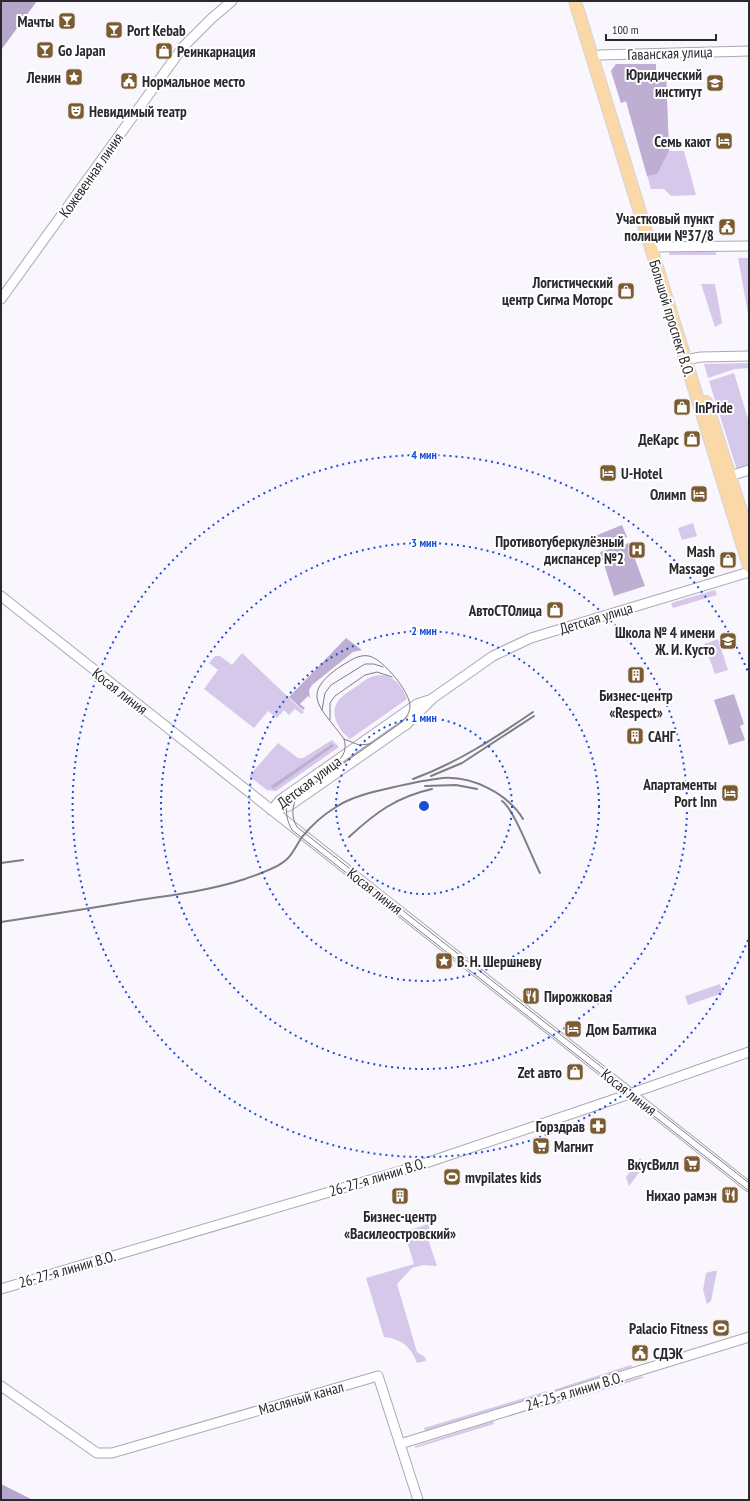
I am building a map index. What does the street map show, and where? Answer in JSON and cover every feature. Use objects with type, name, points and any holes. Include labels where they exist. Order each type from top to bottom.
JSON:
[{"type":"main road","name":"Большой проспект В.О.","points":[[575,1],[596,56]]},
{"type":"main road","name":"Большой проспект В.О.","points":[[583,1],[596,56],[689,359],[749,566]]},
{"type":"main road","name":"Большой проспект В.О.","points":[[689,359],[730,476],[749,536]]},
{"type":"street","name":"Кожевенная линия","points":[[1,299],[183,47],[212,18],[232,1]]},
{"type":"street","name":"Гаванская улица","points":[[596,56],[749,51]]},
{"type":"street","points":[[654,247],[749,246]]},
{"type":"street","points":[[689,359],[749,356]]},
{"type":"street","points":[[730,476],[749,470]]},
{"type":"street","name":"Детская улица","points":[[271,810],[290,806],[407,724],[419,707],[493,656],[531,638],[749,572]]},
{"type":"street","name":"Косая линия","points":[[1,596],[749,1187]]},
{"type":"street","name":"26-27-я линии В.О.","points":[[1,1289],[414,1167],[631,1094],[749,1052]]},
{"type":"street","name":"24-25-я линии В.О.","points":[[400,1444],[749,1337]]},
{"type":"street","name":"Масляный канал","points":[[1,1386],[97,1453],[112,1453],[378,1376],[418,1500]]},
{"type":"shaded area","points":[[1,1],[37,1],[1,50]]},
{"type":"shaded area","points":[[616,64],[656,64],[656,75],[666,75],[669,151],[684,151],[696,195],[671,196],[664,189],[651,189],[626,101],[621,103],[611,71]]},
{"type":"shaded area","points":[[616,64],[656,64],[656,75],[666,75],[669,151],[657,174],[647,176],[626,101],[621,103],[611,71]]},
{"type":"shaded area","points":[[716,251],[716,255],[669,255],[669,252]]},
{"type":"shaded area","points":[[738,258],[749,258],[749,319]]},
{"type":"shaded area","points":[[701,284],[715,284],[722,323],[715,327]]},
{"type":"shaded area","points":[[749,363],[749,368],[735,369],[708,378],[704,364]]},
{"type":"shaded area","points":[[734,373],[749,422],[749,466],[737,470],[709,381]]},
{"type":"shaded area","points":[[693,523],[697,536],[682,540],[678,528]]},
{"type":"shaded area","points":[[622,525],[627,537],[599,547],[595,536]]},
{"type":"shaded area","points":[[629,543],[645,586],[614,596],[600,552]]},
{"type":"shaded area","points":[[715,590],[717,595],[673,608],[671,603]]},
{"type":"shaded area","points":[[346,638],[362,650],[353,652],[312,685],[309,690],[310,698],[308,696],[300,704],[305,708],[303,710],[289,697]]},
{"type":"shaded area","points":[[718,639],[728,670],[715,674],[704,644]]},
{"type":"shaded area","points":[[242,653],[304,712],[302,714],[295,709],[289,715],[284,710],[277,718],[268,711],[254,728],[204,689],[218,670],[209,663],[215,656],[220,656],[232,665]]},
{"type":"shaded area","points":[[384,675],[397,682],[407,699],[350,739],[342,732],[336,722],[335,706],[347,693],[367,679]]},
{"type":"shaded area","points":[[734,694],[744,724],[740,726],[745,740],[729,745],[714,700]]},
{"type":"shaded area","points":[[332,740],[339,747],[276,791],[267,790],[249,776],[278,743],[298,758],[303,758]]},
{"type":"shaded area","points":[[332,744],[334,746],[273,789],[271,786]]},
{"type":"shaded area","points":[[720,984],[723,993],[688,1005],[685,996]]},
{"type":"shaded area","points":[[640,1158],[644,1162],[644,1166],[629,1186],[626,1177]]},
{"type":"shaded area","points":[[428,1224],[432,1238],[428,1239],[437,1266],[423,1265],[412,1268],[397,1284],[417,1352],[425,1357],[426,1361],[417,1363],[409,1348],[401,1342],[384,1337],[366,1278],[414,1264],[404,1232]]},
{"type":"shaded area","points":[[717,1271],[711,1301],[707,1304],[703,1290],[706,1273]]},
{"type":"shaded area","points":[[631,1365],[632,1367],[555,1391],[553,1390]]},
{"type":"shaded area","points":[[643,1376],[643,1378],[548,1407],[547,1405]]},
{"type":"shaded area","points":[[547,1391],[548,1394],[425,1431],[424,1428]]},
{"type":"shaded area","points":[[493,1421],[494,1424],[415,1448],[415,1446]]},
{"type":"shaded area","points":[[1,1484],[33,1500],[1,1500]]},
{"type":"tram line","points":[[749,1183],[297,827],[293,812],[297,796],[402,722],[408,715],[410,708],[409,700],[401,685],[388,669],[375,658],[369,656],[354,658],[328,676],[320,685],[317,693],[318,701],[321,709],[344,739],[345,749],[343,755],[336,763],[293,793],[288,802],[286,811],[292,830],[749,1191]]},
{"type":"tram line","points":[[322,710],[325,693],[331,685],[365,664],[374,664],[383,667]]},
{"type":"tram line","points":[[330,720],[330,703],[335,696],[365,675],[377,672],[392,677]]},
{"type":"tram line","points":[[344,739],[359,745],[370,744]]},
{"type":"railway","points":[[413,779],[460,758],[533,712]]},
{"type":"railway","points":[[431,776],[462,763],[534,716]]},
{"type":"railway","points":[[1,922],[193,892],[245,879],[272,869],[286,860],[309,829],[326,814],[342,803],[369,793],[416,782],[454,778],[478,784],[489,788],[499,795],[508,802],[523,819]]},
{"type":"railway","points":[[425,786],[456,785],[477,789]]},
{"type":"railway","points":[[349,837],[377,813],[397,801],[419,792],[432,789]]},
{"type":"railway","points":[[502,801],[507,806],[517,823],[540,873]]},
{"type":"railway","points":[[1,863],[23,860]]},
{"type":"place","name":"Мачты","points":[[67,21]]},
{"type":"place","name":"Port Kebab","points":[[114,30]]},
{"type":"place","name":"Go Japan","points":[[45,50]]},
{"type":"place","name":"Реинкарнация","points":[[164,51]]},
{"type":"place","name":"Ленин","points":[[74,77]]},
{"type":"place","name":"Нормальное место","points":[[129,81]]},
{"type":"place","name":"Юридический институт","points":[[715,83]]},
{"type":"place","name":"Невидимый театр","points":[[76,111]]},
{"type":"place","name":"Семь кают","points":[[724,141]]},
{"type":"place","name":"Участковый пункт полиции №37/8","points":[[727,227]]},
{"type":"place","name":"Логистический центр Сигма Моторс","points":[[626,291]]},
{"type":"place","name":"InPride","points":[[682,407]]},
{"type":"place","name":"ДеКарс","points":[[692,439]]},
{"type":"place","name":"U-Hotel","points":[[608,473]]},
{"type":"place","name":"Олимп","points":[[699,494]]},
{"type":"place","name":"Противотуберкулёзный диспансер №2","points":[[637,550]]},
{"type":"place","name":"Mash Massage","points":[[728,560]]},
{"type":"place","name":"АвтоСТОлица","points":[[555,610]]},
{"type":"place","name":"Школа № 4 имени Ж. И. Кусто","points":[[728,641]]},
{"type":"place","name":"Бизнес-центр «Respect»","points":[[636,675]]},
{"type":"place","name":"САНГ","points":[[635,736]]},
{"type":"place","name":"Апартаменты Port Inn","points":[[730,793]]},
{"type":"place","name":"В. Н. Шершневу","points":[[444,961]]},
{"type":"place","name":"Пирожковая","points":[[531,996]]},
{"type":"place","name":"Дом Балтика","points":[[573,1029]]},
{"type":"place","name":"Zet авто","points":[[575,1072]]},
{"type":"place","name":"Горздрав","points":[[598,1126]]},
{"type":"place","name":"Магнит","points":[[541,1146]]},
{"type":"place","name":"ВкусВилл","points":[[692,1164]]},
{"type":"place","name":"mvpilates kids","points":[[452,1177]]},
{"type":"place","name":"Нихао рамэн","points":[[730,1195]]},
{"type":"place","name":"Бизнес-центр «Василеостровский»","points":[[400,1196]]},
{"type":"place","name":"Palacio Fitness","points":[[721,1328]]},
{"type":"place","name":"СДЭК","points":[[640,1353]]}]
